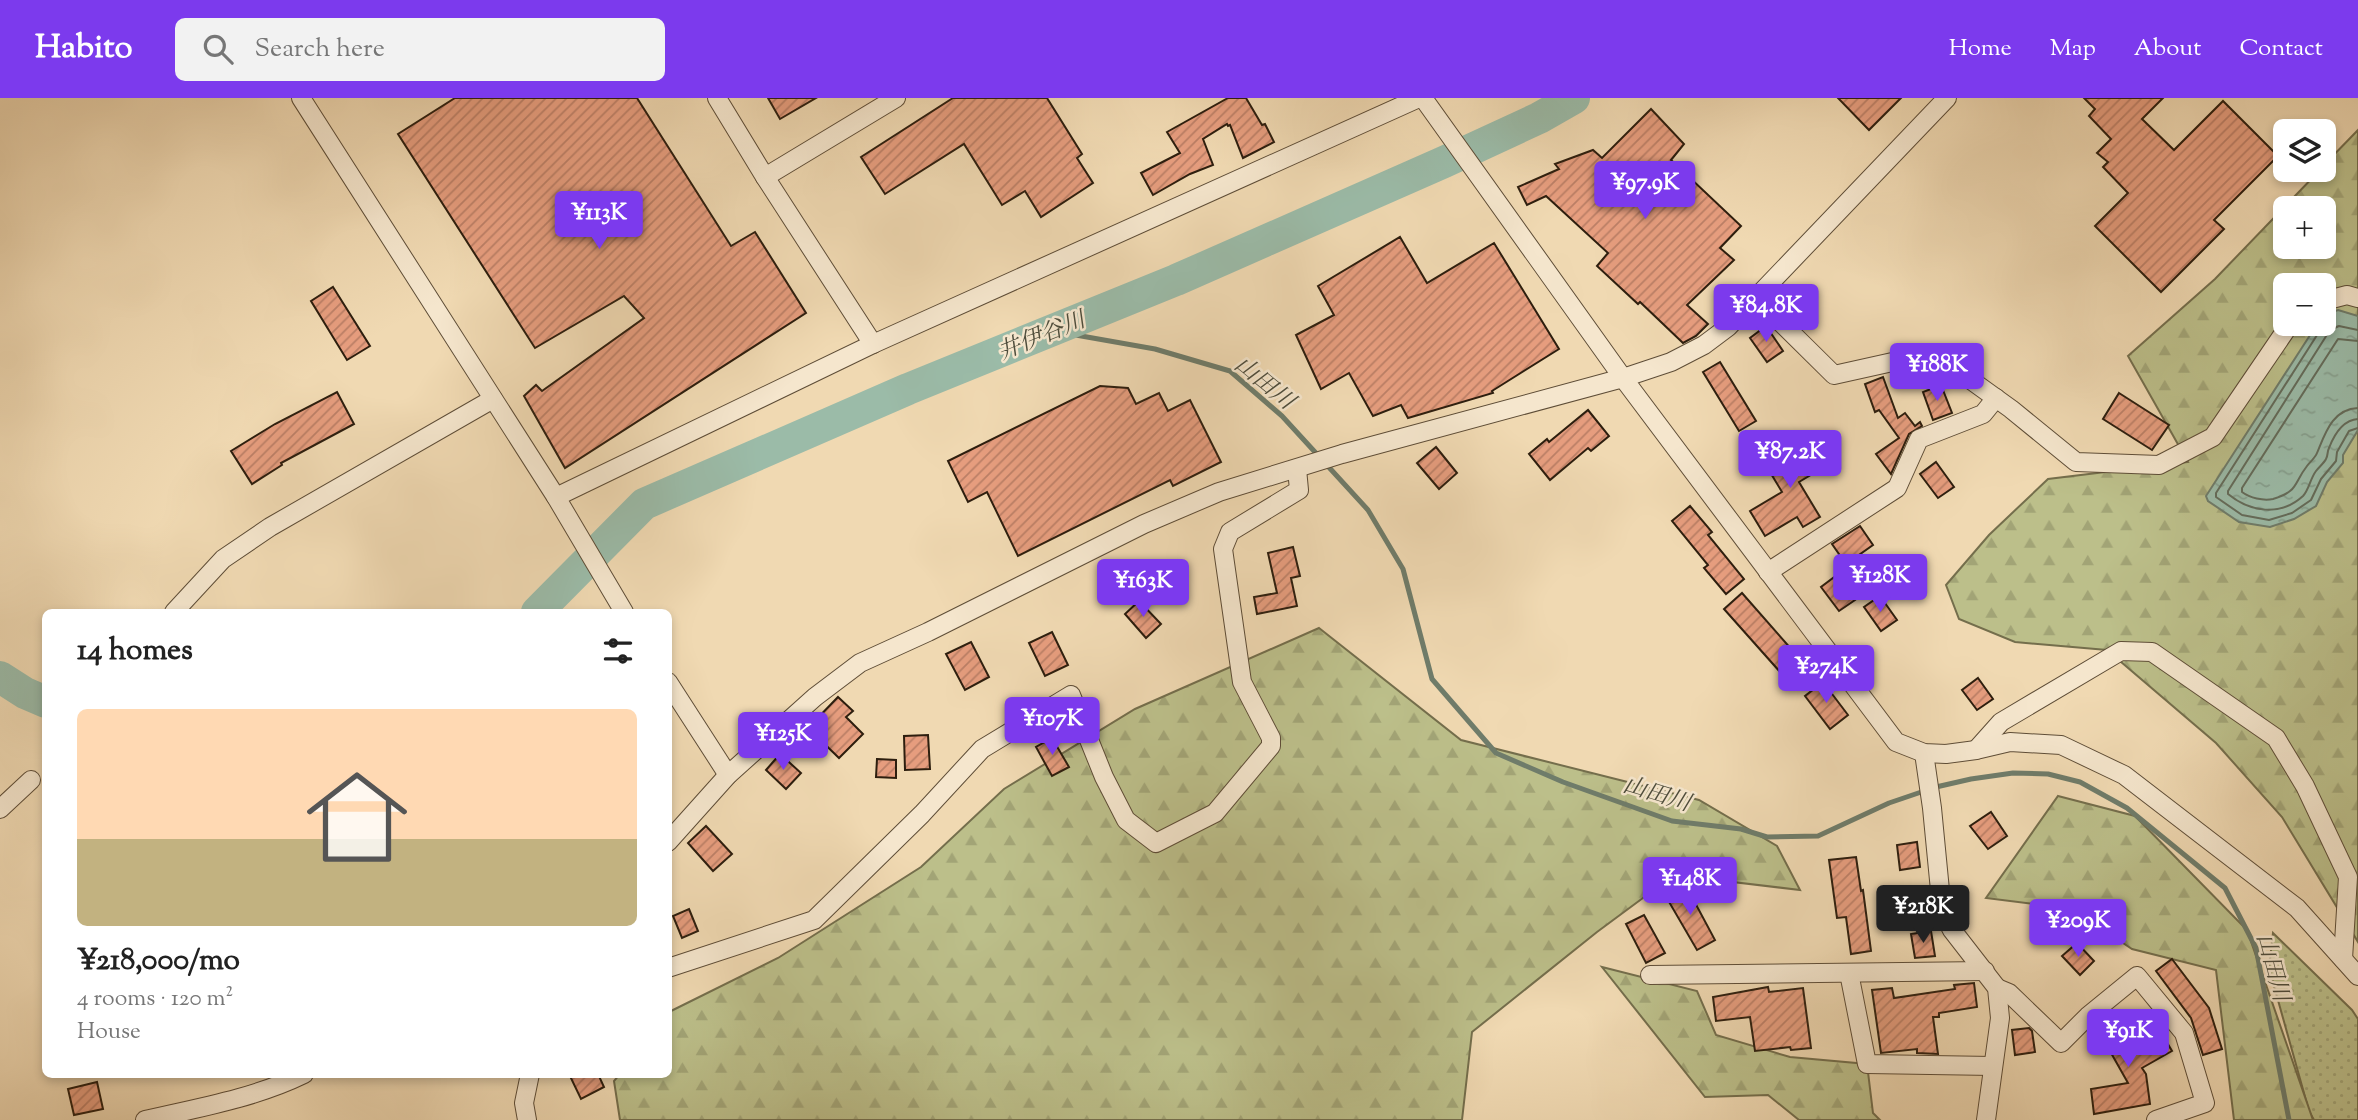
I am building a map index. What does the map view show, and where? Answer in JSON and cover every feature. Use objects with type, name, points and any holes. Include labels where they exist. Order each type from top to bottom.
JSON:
[{"type":"street","points":[[717,98],[873,344]]},
{"type":"street","points":[[765,177],[896,98]]},
{"type":"street","points":[[560,505],[873,344],[1421,98],[1623,378],[1896,742],[1925,760],[2010,742],[2061,746],[2124,775],[2297,908],[2358,976]]},
{"type":"street","points":[[672,838],[728,775],[815,697],[860,663],[1144,524],[1219,492],[1342,454],[1623,378],[1671,362],[1704,345],[1728,327],[1947,98]]},
{"type":"street","points":[[307,100],[622,609]]},
{"type":"street","points":[[2336,298],[2347,295],[2358,298]]},
{"type":"street","points":[[1756,298],[1834,375],[1914,357],[1943,360],[1996,398],[2076,462],[2159,465],[2213,437],[2282,336]]},
{"type":"street","points":[[1768,572],[1896,488],[1919,439],[1983,414],[1996,398]]},
{"type":"street","points":[[177,609],[223,559],[251,540],[493,399]]},
{"type":"street","points":[[672,967],[814,920],[922,814],[982,749],[1071,695],[1104,777],[1126,820],[1156,843],[1215,813],[1272,746],[1271,738],[1242,682],[1223,549],[1230,533],[1299,490],[1303,467]]},
{"type":"street","points":[[1976,750],[2001,723],[2121,651],[2152,652],[2276,738],[2305,786],[2348,877],[2343,959]]},
{"type":"street","points":[[672,688],[728,775]]},
{"type":"street","points":[[1925,760],[1933,808],[1942,911],[1952,930],[1997,988],[2000,1018],[1986,1120]]},
{"type":"street","points":[[0,809],[31,780]]},
{"type":"street","points":[[1650,975],[1985,971]]},
{"type":"street","points":[[1849,973],[1867,1064],[1993,1066]]},
{"type":"street","points":[[1997,988],[2009,993],[2061,1043],[2088,1016],[2137,976],[2184,1033],[2205,1103],[2156,1120]]},
{"type":"street","points":[[145,1120],[205,1106],[295,1078]]},
{"type":"street","points":[[527,1120],[524,1102],[529,1078]]},
{"type":"green space","points":[[2358,130],[2358,942],[2282,817],[2216,743],[2107,650],[2015,642],[1959,619],[1946,585],[1989,535],[2048,479],[2188,462],[2128,356],[2215,279],[2273,219],[2273,259],[2336,259],[2336,196],[2295,196],[2308,182],[2336,182],[2336,153]]},
{"type":"green space","points":[[1319,628],[1461,740],[1699,800],[1777,846],[1800,890],[1674,875],[1597,932],[1472,1032],[1462,1120],[620,1120],[614,1081],[616,1078],[672,1078],[672,1011],[778,958],[921,867],[1004,789],[1135,709]]},
{"type":"green space","points":[[2058,796],[2135,816],[2247,930],[2313,1120],[2234,1120],[2216,970],[2132,949],[2073,909],[1986,898]]},
{"type":"green space","points":[[2273,933],[2358,1019],[2358,1120],[2314,1120],[2309,1111],[2269,968]]},
{"type":"green space","points":[[1602,967],[1697,991],[1716,1035],[1790,1057],[1867,1064],[1873,1113],[1880,1120],[1799,1120],[1768,1095],[1705,1097]]},
{"type":"water","points":[[2336,311],[2358,316],[2358,430],[2343,455],[2343,463],[2327,482],[2316,506],[2294,519],[2270,527],[2239,522],[2208,501],[2206,496],[2309,336],[2336,336]]},
{"type":"building","points":[[455,98],[637,98],[731,246],[755,232],[806,313],[565,468],[524,396],[536,385],[542,391],[644,318],[624,296],[535,348],[398,134]]},
{"type":"building","points":[[768,98],[816,98],[780,119]]},
{"type":"building","points":[[953,98],[1047,98],[1082,154],[1077,158],[1093,183],[1041,217],[1025,191],[1002,205],[964,144],[885,194],[861,157]]},
{"type":"building","points":[[1228,98],[1246,98],[1274,142],[1243,158],[1230,125],[1227,124],[1203,139],[1213,165],[1190,174],[1153,195],[1141,173],[1180,153],[1167,132]]},
{"type":"building","points":[[1838,98],[1901,98],[1869,130]]},
{"type":"building","points":[[2084,98],[2163,98],[2142,119],[2174,150],[2223,101],[2273,151],[2273,161],[2214,220],[2224,229],[2161,292],[2095,226],[2128,193],[2103,167],[2108,162],[2097,153],[2111,139],[2089,116],[2095,109]]},
{"type":"building","points":[[1651,109],[1684,144],[1671,160],[1741,226],[1720,248],[1734,260],[1687,305],[1708,324],[1696,336],[1683,343],[1597,266],[1608,253],[1546,196],[1527,205],[1518,187],[1559,169],[1555,164],[1593,150],[1602,158]]},
{"type":"building","points":[[1400,237],[1427,283],[1494,243],[1559,349],[1492,391],[1493,393],[1408,418],[1401,405],[1373,416],[1349,373],[1321,389],[1296,335],[1334,315],[1318,286]]},
{"type":"building","points":[[333,287],[370,346],[347,360],[311,301]]},
{"type":"building","points":[[1766,326],[1783,351],[1767,362],[1750,338]]},
{"type":"building","points":[[1720,362],[1756,421],[1739,431],[1703,372]]},
{"type":"building","points":[[1883,377],[1898,418],[1905,413],[1915,426],[1920,422],[1922,426],[1909,434],[1891,474],[1876,454],[1899,438],[1879,410],[1875,412],[1865,384]]},
{"type":"building","points":[[1941,385],[1952,413],[1933,420],[1923,392]]},
{"type":"building","points":[[1100,386],[1128,388],[1136,404],[1159,393],[1168,411],[1190,400],[1221,462],[1173,486],[1170,480],[1018,556],[987,492],[968,502],[948,461]]},
{"type":"building","points":[[337,392],[354,424],[281,463],[282,465],[252,484],[231,451],[275,424]]},
{"type":"building","points":[[2119,393],[2169,425],[2152,450],[2103,419]]},
{"type":"building","points":[[1588,410],[1609,436],[1591,451],[1588,448],[1550,480],[1529,454],[1547,439],[1549,442]]},
{"type":"building","points":[[1811,440],[1826,466],[1799,482],[1820,517],[1803,527],[1797,517],[1765,536],[1750,511],[1782,492],[1767,467]]},
{"type":"building","points":[[1436,447],[1457,473],[1439,489],[1417,463]]},
{"type":"building","points":[[1936,462],[1954,487],[1938,498],[1920,474]]},
{"type":"building","points":[[1690,506],[1712,532],[1708,535],[1744,579],[1726,594],[1704,568],[1708,565],[1672,521]]},
{"type":"building","points":[[1860,526],[1873,545],[1846,564],[1832,544]]},
{"type":"building","points":[[1293,547],[1300,576],[1291,578],[1297,606],[1257,614],[1254,597],[1277,593],[1268,553]]},
{"type":"building","points":[[1837,575],[1855,600],[1839,611],[1821,587]]},
{"type":"building","points":[[1742,593],[1799,658],[1781,673],[1724,609]]},
{"type":"building","points":[[1880,596],[1897,620],[1881,631],[1864,607]]},
{"type":"building","points":[[1139,601],[1161,624],[1146,638],[1125,614]]},
{"type":"building","points":[[1052,632],[1068,665],[1045,676],[1029,643]]},
{"type":"building","points":[[971,642],[989,677],[965,690],[946,654]]},
{"type":"building","points":[[1978,678],[1993,699],[1977,710],[1962,690]]},
{"type":"building","points":[[1823,682],[1848,715],[1830,729],[1805,696]]},
{"type":"building","points":[[838,697],[853,711],[846,717],[863,734],[839,758],[808,728]]},
{"type":"building","points":[[928,735],[930,769],[905,770],[904,736]]},
{"type":"building","points":[[1052,738],[1069,767],[1052,776],[1036,747]]},
{"type":"building","points":[[780,754],[801,773],[786,789],[766,770]]},
{"type":"building","points":[[877,759],[896,760],[896,778],[876,777]]},
{"type":"building","points":[[1991,812],[2007,836],[1988,849],[1970,826]]},
{"type":"building","points":[[706,826],[732,854],[713,871],[688,843]]},
{"type":"building","points":[[1917,842],[1920,867],[1900,870],[1897,845]]},
{"type":"building","points":[[1856,857],[1871,951],[1851,954],[1846,917],[1837,918],[1829,860]]},
{"type":"building","points":[[1685,884],[1715,940],[1697,950],[1665,895]]},
{"type":"building","points":[[1920,900],[1923,925],[1903,927],[1900,902]]},
{"type":"building","points":[[689,909],[698,931],[682,938],[673,916]]},
{"type":"building","points":[[1644,915],[1665,953],[1646,963],[1626,924]]},
{"type":"building","points":[[1931,931],[1935,956],[1915,958],[1911,934]]},
{"type":"building","points":[[2077,943],[2094,961],[2080,975],[2062,956]]},
{"type":"building","points":[[2172,959],[2209,1008],[2222,1049],[2203,1055],[2191,1018],[2156,971]]},
{"type":"building","points":[[1974,983],[1977,1007],[1939,1013],[1939,1017],[1933,1017],[1938,1054],[1917,1053],[1917,1049],[1881,1053],[1872,990],[1892,988],[1894,998],[1955,989],[1954,985]]},
{"type":"building","points":[[1768,987],[1769,992],[1803,988],[1811,1048],[1791,1050],[1790,1047],[1755,1051],[1750,1017],[1716,1021],[1713,997]]},
{"type":"building","points":[[2114,1018],[2130,1046],[2159,1029],[2172,1051],[2142,1068],[2146,1074],[2150,1104],[2094,1114],[2091,1089],[2128,1083],[2097,1028]]},
{"type":"building","points":[[2029,1028],[2032,1031],[2035,1052],[2015,1055],[2012,1030]]},
{"type":"building","points":[[571,1078],[600,1078],[604,1087],[581,1099]]},
{"type":"building","points":[[97,1082],[103,1109],[74,1115],[68,1089]]},
{"type":"waterway","name":"井伊谷川","points":[[540,609],[644,504],[908,389],[1176,280],[1444,162],[1539,118],[1574,98]]},
{"type":"waterway","name":"山田川","points":[[1053,331],[1155,349],[1230,371],[1282,416],[1368,510],[1403,569],[1432,679],[1496,753],[1563,782],[1672,821],[1741,829],[1767,837],[1818,836],[1889,803],[1936,787],[2013,773],[2048,774],[2080,782],[2127,808],[2225,888],[2256,948],[2289,1120]]},
{"type":"waterway","name":"井伊谷川","points":[[0,677],[42,700]]}]
